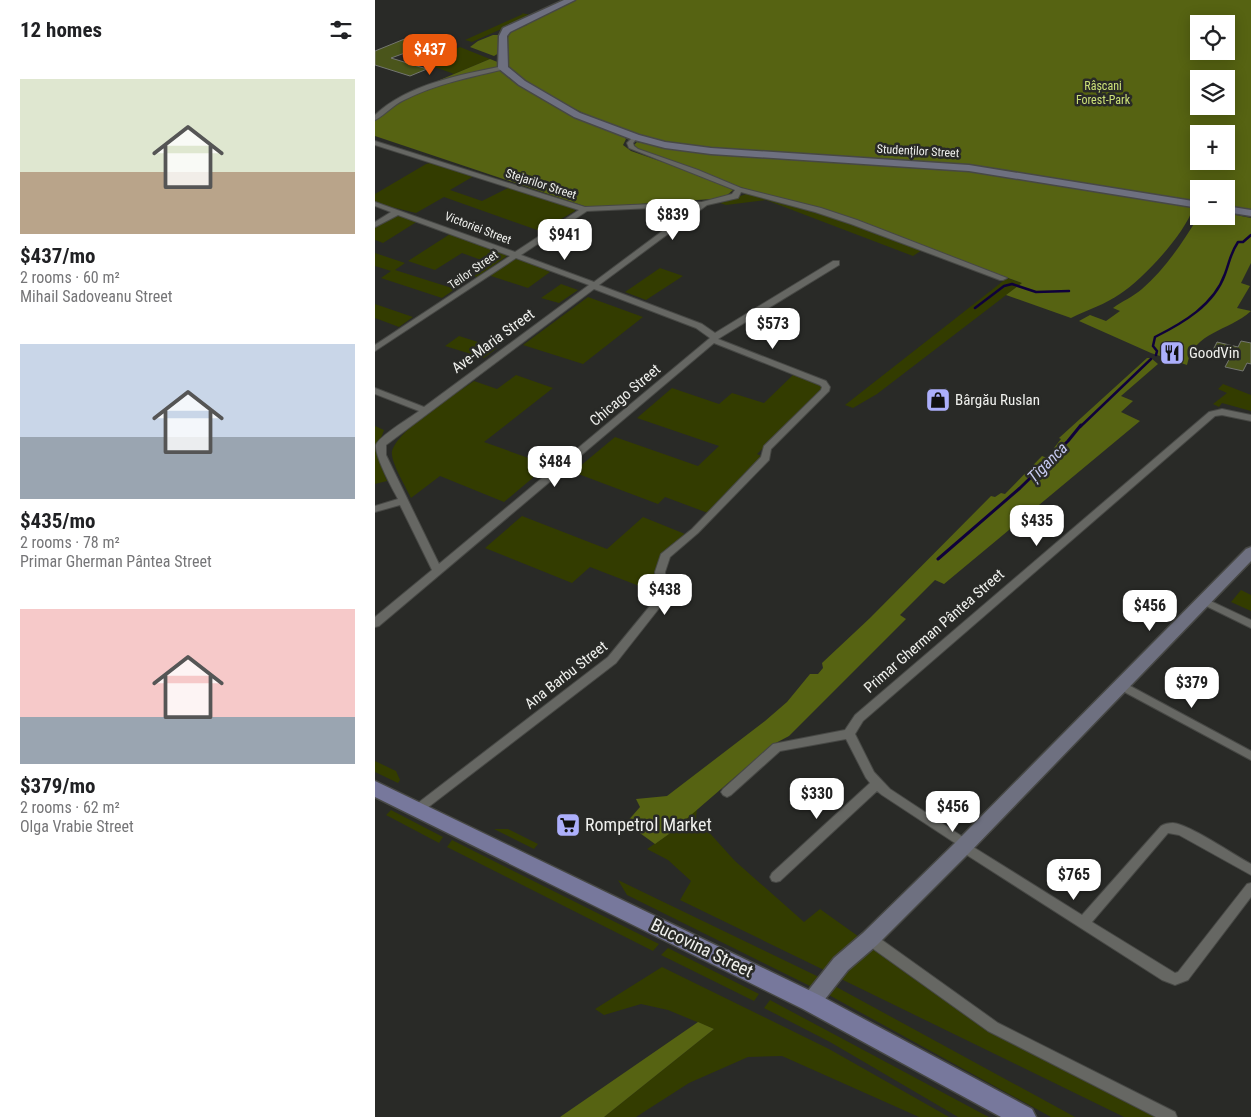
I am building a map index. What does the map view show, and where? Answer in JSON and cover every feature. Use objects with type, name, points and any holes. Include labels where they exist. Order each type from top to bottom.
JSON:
[{"type":"main road","points":[[503,68],[503,36],[506,30],[571,0]]},
{"type":"main road","name":"Studenților Street","points":[[503,68],[522,83],[577,115],[635,137],[665,145],[711,151],[969,168],[1190,204]]},
{"type":"main road","points":[[1235,210],[1251,213]]},
{"type":"main road","points":[[811,1002],[841,964],[870,939],[964,846],[1251,552]]},
{"type":"main road","name":"Bucovina Street","points":[[375,788],[811,1002],[1024,1117]]},
{"type":"street","points":[[375,118],[390,104],[439,84],[503,68]]},
{"type":"street","points":[[635,137],[630,143],[631,147],[636,150],[696,171],[739,189],[818,210],[1003,278]]},
{"type":"street","name":"Stejarilor Street","points":[[375,143],[585,209],[705,204]]},
{"type":"street","name":"Ave-Maria Street","points":[[437,571],[402,501],[380,451],[381,445],[389,436],[705,204],[735,196],[739,189]]},
{"type":"street","name":"Victoriei Street","points":[[375,204],[589,282],[699,326],[714,339],[823,383]]},
{"type":"street","name":"Teilor Street","points":[[375,349],[585,209]]},
{"type":"street","points":[[375,225],[397,212]]},
{"type":"street","name":"Chicago Street","points":[[375,624],[714,339],[836,263]]},
{"type":"street","name":"Ana Barbu Street","points":[[418,809],[612,660],[622,650],[648,617],[662,595],[660,572],[665,556],[695,532],[766,458],[767,448],[825,391],[826,387],[823,383]]},
{"type":"street","points":[[375,391],[424,410]]},
{"type":"street","name":"Primar Gherman Pântea Street","points":[[849,734],[859,718],[1212,414],[1222,412],[1251,418]]},
{"type":"street","points":[[375,509],[402,501]]},
{"type":"street","points":[[430,557],[436,560],[453,558]]},
{"type":"street","points":[[1203,600],[1251,624]]},
{"type":"street","points":[[1121,685],[1251,756]]},
{"type":"street","points":[[727,792],[777,747],[849,734],[871,775],[886,792],[964,846],[1167,976],[1179,978],[1183,976],[1251,888]]},
{"type":"street","points":[[776,877],[877,784]]},
{"type":"street","points":[[1083,923],[1165,829],[1173,828],[1183,831],[1251,870]]},
{"type":"street","points":[[870,939],[993,1027],[1170,1117]]},
{"type":"green space","name":"Râșcani Forest-Park","points":[[576,0],[1251,0],[1251,211],[1235,208],[1235,180],[1190,180],[1190,202],[958,164],[714,149],[670,143],[639,136],[593,118],[549,96],[510,72],[506,52],[509,33],[527,25],[528,21]]},
{"type":"green space","points":[[521,13],[531,16],[472,42],[465,40],[523,14]]},
{"type":"green space","points":[[493,35],[499,35],[499,53],[494,56],[470,47],[478,41]]},
{"type":"green space","points":[[460,47],[490,59],[454,74],[424,63]]},
{"type":"green space","points":[[490,59],[500,63],[496,68],[435,82]]},
{"type":"green space","points":[[500,70],[511,80],[569,114],[622,135],[626,139],[623,145],[631,151],[703,176],[733,190],[725,197],[712,199],[596,207],[584,206],[375,136],[375,121],[397,102],[456,80]]},
{"type":"green space","points":[[637,142],[714,155],[956,169],[1184,205],[1190,207],[1190,216],[1172,243],[1140,278],[1115,298],[1071,318],[1006,295],[1022,283],[825,212],[740,187],[640,150],[634,145]]},
{"type":"green space","points":[[434,162],[474,176],[450,190],[482,201],[510,187],[574,208],[575,211],[540,231],[444,197],[416,213],[375,203],[375,194],[426,164]]},
{"type":"green space","points":[[749,193],[831,216],[922,250],[913,256],[766,200],[726,205],[720,203]]},
{"type":"green space","points":[[1235,215],[1251,218],[1251,263],[1241,283],[1250,286],[1237,308],[1251,311],[1204,339],[1191,354],[1187,365],[1151,353],[1079,321],[1090,315],[1106,321],[1120,311],[1113,308],[1139,292],[1151,281],[1180,245],[1193,225],[1235,225]]},
{"type":"green space","points":[[398,216],[418,221],[383,243],[375,240],[375,227]]},
{"type":"green space","points":[[450,234],[506,254],[507,256],[477,277],[474,276],[492,264],[462,253],[435,270],[408,261]]},
{"type":"green space","points":[[375,253],[405,263],[395,270],[455,289],[442,298],[381,278],[391,271],[375,266]]},
{"type":"green space","points":[[513,259],[523,260],[550,272],[528,288],[488,275]]},
{"type":"green space","points":[[660,268],[683,276],[646,300],[625,292]]},
{"type":"green space","points":[[1007,278],[1022,283],[877,394],[853,408],[845,405]]},
{"type":"green space","points":[[561,284],[578,290],[559,303],[541,298]]},
{"type":"green space","points":[[588,297],[643,317],[583,364],[523,345]]},
{"type":"green space","points":[[375,304],[413,317],[399,327],[375,318]]},
{"type":"green space","points":[[459,336],[497,348],[484,358],[445,346]]},
{"type":"green space","points":[[1147,358],[1151,358],[1158,364],[1121,396],[1133,401],[1121,412],[1140,421],[944,584],[935,580],[900,615],[906,619],[789,736],[772,745],[655,844],[626,823],[640,807],[636,799],[667,796],[787,702],[810,674],[818,674],[823,668],[822,663],[870,618],[991,496],[995,497],[1001,493],[1005,494],[1042,456],[1047,458],[1056,449],[1054,448],[1061,439],[1059,438]]},
{"type":"green space","points":[[794,374],[819,384],[822,388],[817,396],[757,454],[763,457],[762,460],[708,513],[665,497],[658,504],[573,472],[615,437],[698,466],[719,446],[637,418],[672,388],[719,404],[732,393],[764,403]]},
{"type":"green space","points":[[516,375],[553,388],[484,442],[548,465],[504,502],[440,476],[411,498],[397,471],[392,455],[394,447],[401,437],[425,415],[474,381],[497,389]]},
{"type":"green space","points":[[1223,384],[1251,395],[1251,411],[1222,403],[1219,407],[1213,404],[1227,393],[1218,389]]},
{"type":"green space","points":[[375,426],[384,430],[376,452],[387,481],[375,484]]},
{"type":"green space","points":[[522,516],[607,549],[643,517],[685,534],[660,556],[660,594],[590,567],[572,583],[485,548]]},
{"type":"green space","points":[[1241,590],[1251,595],[1251,611],[1231,602]]},
{"type":"green space","points":[[375,761],[396,771],[400,780],[398,783],[375,772]]},
{"type":"green space","points":[[697,809],[696,818],[735,861],[804,922],[820,909],[862,939],[826,971],[680,900],[691,881],[668,860],[647,849],[669,834]]},
{"type":"green space","points":[[391,810],[443,837],[439,843],[386,815]]},
{"type":"green space","points":[[494,829],[508,829],[538,844],[534,849]]},
{"type":"green space","points":[[452,840],[659,944],[653,951],[447,847]]},
{"type":"green space","points":[[618,880],[821,978],[812,987],[627,895]]},
{"type":"green space","points":[[872,947],[989,1031],[1159,1117],[1124,1117],[839,978]]},
{"type":"green space","points":[[668,948],[759,994],[754,1001],[661,955]]},
{"type":"green space","points":[[662,967],[829,1049],[949,1117],[919,1117],[782,1056],[748,1057],[689,1083],[636,1117],[604,1117],[714,1029],[668,1010],[641,1004],[604,1015],[595,1009]]},
{"type":"green space","points":[[831,984],[1075,1117],[1051,1117],[827,994]]},
{"type":"green space","points":[[770,1000],[989,1117],[958,1117],[830,1042],[764,1008]]},
{"type":"green space","points":[[698,1022],[714,1029],[604,1117],[560,1117]]},
{"type":"building","points":[[407,38],[430,44],[391,58],[427,69],[410,76],[375,65],[375,51]]},
{"type":"building","points":[[1241,341],[1251,343],[1251,364],[1247,363],[1243,371],[1225,367],[1232,354],[1213,350],[1217,342],[1238,347]]},
{"type":"waterway","name":"Țîganca","points":[[1156,355],[1157,351],[1153,346],[1155,337],[1187,319],[1205,304],[1220,285],[1238,242],[1243,242],[1251,235]]},
{"type":"waterway","points":[[975,308],[1004,286],[1012,284],[1036,292],[1069,291]]},
{"type":"waterway","name":"Țîganca","points":[[1080,427],[1151,359]]},
{"type":"waterway","name":"Țîganca","points":[[938,559],[1020,488],[1068,441],[1081,425]]},
{"type":"place","name":"GoodVin","points":[[1172,353]]},
{"type":"place","name":"Bârgău Ruslan","points":[[938,400]]},
{"type":"place","name":"Rompetrol Market","points":[[568,825]]}]
